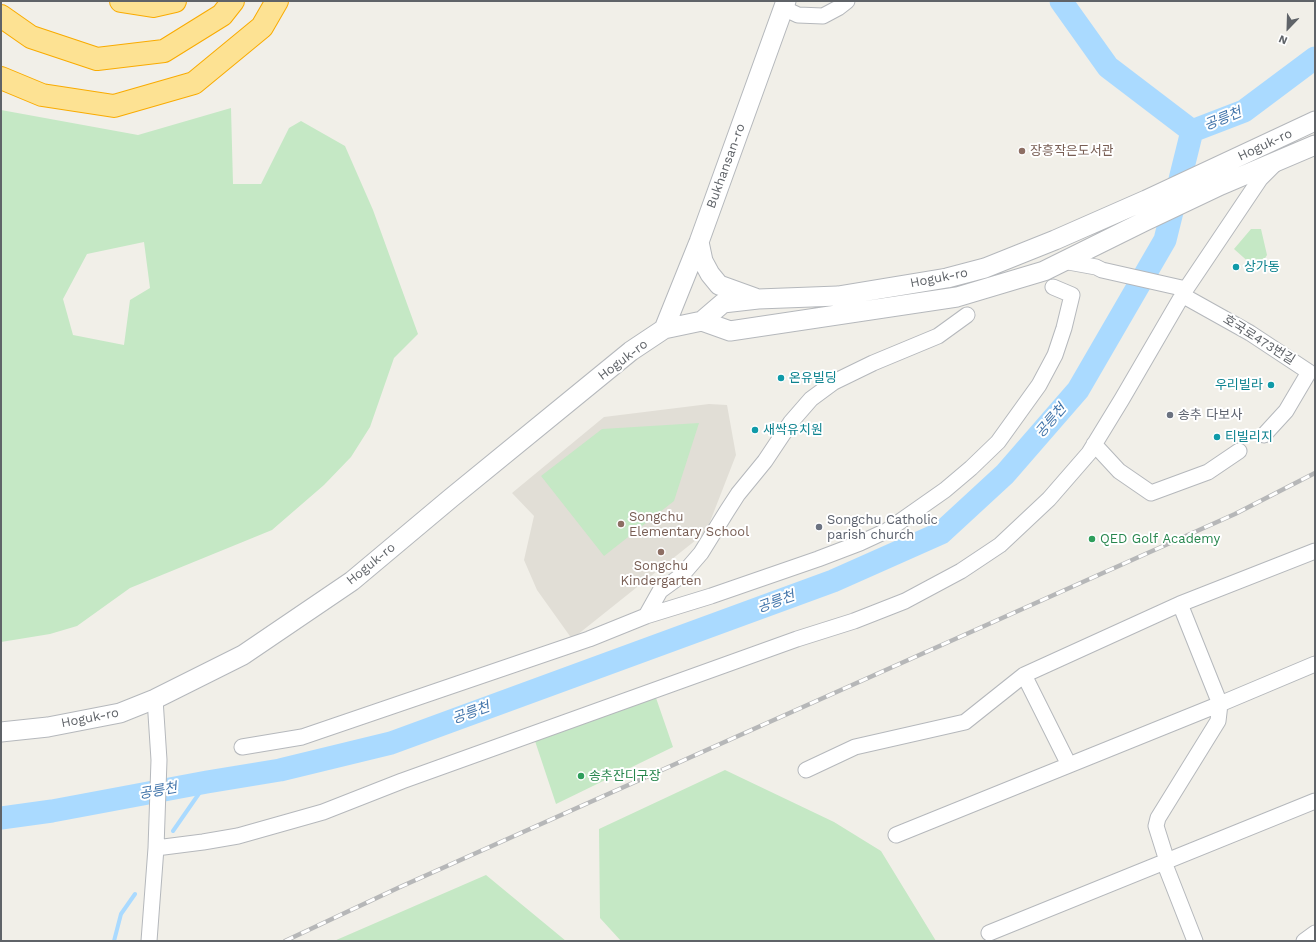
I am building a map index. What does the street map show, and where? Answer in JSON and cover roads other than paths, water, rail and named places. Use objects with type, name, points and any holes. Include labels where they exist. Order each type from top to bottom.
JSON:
[{"type":"highway","points":[[121,1],[152,6],[175,1]]},
{"type":"highway","points":[[1,16],[32,37],[97,59],[164,51],[222,15],[233,1]]},
{"type":"highway","points":[[1,78],[42,95],[114,106],[194,83],[262,26],[277,1]]},
{"type":"street","points":[[785,4],[798,15],[823,16],[847,1]]},
{"type":"street","name":"Bukhansan-ro","points":[[664,329],[699,242],[785,4]]},
{"type":"street","name":"Hoguk-ro","points":[[702,321],[730,331],[957,297],[1044,271],[1145,221],[1315,121]]},
{"type":"street","name":"Hoguk-ro","points":[[1,732],[48,727],[120,713],[155,699],[243,655],[352,581],[631,351],[664,329],[702,321],[723,303],[758,299],[838,296],[947,278],[985,268],[1055,240],[1146,200],[1278,160],[1315,145]]},
{"type":"street","points":[[156,848],[238,836],[323,812],[402,781],[797,639],[854,621],[905,601],[961,571],[1000,545],[1049,499],[1089,453],[1184,292],[1260,179],[1278,160]]},
{"type":"street","points":[[699,242],[703,261],[710,274],[719,285],[758,299]]},
{"type":"street","points":[[1062,261],[1096,267],[1102,270],[1184,292]]},
{"type":"street","points":[[242,747],[302,737],[589,639],[646,616],[711,596],[860,543],[888,530],[949,486],[971,468],[998,442],[1039,385],[1055,355],[1064,328],[1072,295],[1053,287]]},
{"type":"street","name":"호국로473번길","points":[[1184,292],[1250,332],[1309,372],[1286,411],[1264,435]]},
{"type":"street","points":[[646,616],[660,591],[682,575],[701,554],[738,494],[765,461],[791,422],[811,399],[834,382],[873,363],[938,336],[967,315]]},
{"type":"street","points":[[1094,444],[1119,471],[1151,493],[1208,472],[1239,451]]},
{"type":"street","points":[[806,770],[855,747],[965,722],[1024,675],[1180,604],[1315,551]]},
{"type":"street","points":[[1180,604],[1220,704],[1218,721],[1158,818],[1156,826],[1165,862],[1195,941]]},
{"type":"street","points":[[896,835],[1315,664]]},
{"type":"street","points":[[1024,675],[1069,765]]},
{"type":"street","points":[[149,941],[156,848],[159,760],[155,699]]},
{"type":"street","points":[[989,933],[1315,801]]},
{"type":"street","points":[[1304,941],[1315,933]]},
{"type":"waterway","points":[[1061,1],[1108,67],[1192,131]]},
{"type":"waterway","name":"공릉천","points":[[1,818],[52,811],[280,770],[391,743],[833,581],[941,533],[1005,474],[1078,390],[1165,240],[1192,131],[1244,111],[1315,58]]},
{"type":"waterway","points":[[173,831],[207,782]]},
{"type":"waterway","points":[[114,941],[121,914],[135,894]]},
{"type":"railway","points":[[285,941],[400,887],[1235,514],[1315,473]]},
{"type":"place","name":"장흥작은도서관","points":[[1022,151]]},
{"type":"place","name":"상가동","points":[[1236,267]]},
{"type":"place","name":"온유빌딩","points":[[781,378]]},
{"type":"place","name":"우리빌라","points":[[1271,385]]},
{"type":"place","name":"송추 다보사","points":[[1170,415]]},
{"type":"place","name":"새싹유치원","points":[[755,430]]},
{"type":"place","name":"티빌리지","points":[[1217,437]]},
{"type":"place","name":"Songchu Elementary School","points":[[621,524]]},
{"type":"place","name":"Songchu Catholic parish church","points":[[819,527]]},
{"type":"place","name":"QED Golf Academy","points":[[1092,539]]},
{"type":"place","name":"Songchu Kindergarten","points":[[661,552]]},
{"type":"place","name":"송추잔디구장","points":[[581,776]]}]
